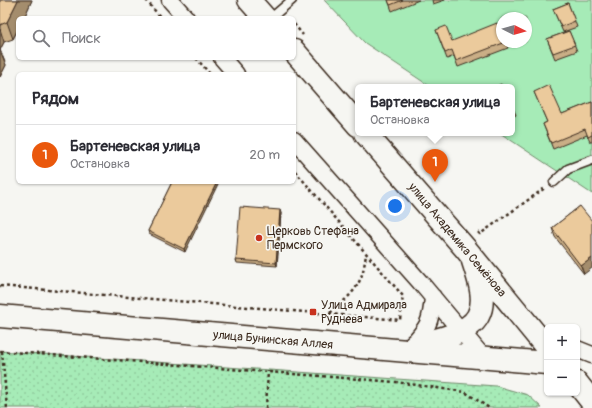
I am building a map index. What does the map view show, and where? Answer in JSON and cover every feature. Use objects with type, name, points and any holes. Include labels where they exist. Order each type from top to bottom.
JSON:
[{"type":"street","points":[[170,0],[184,16]]},
{"type":"street","points":[[249,0],[263,16]]},
{"type":"street","points":[[296,53],[355,121]]},
{"type":"street","points":[[224,60],[234,72]]},
{"type":"street","name":"улица Академика Семёнова","points":[[368,136],[543,339]]},
{"type":"street","points":[[296,142],[433,297],[483,357]]},
{"type":"street","points":[[404,348],[442,339],[468,327],[478,316],[481,302],[480,288],[472,256]]},
{"type":"street","points":[[404,348],[426,330],[431,315],[433,297]]},
{"type":"street","name":"улица Бунинская Аллея","points":[[0,316],[404,348],[544,363]]},
{"type":"street","points":[[580,350],[592,354]]},
{"type":"street","points":[[580,387],[592,402]]},
{"type":"lane","points":[[273,16],[292,0]]},
{"type":"lane","points":[[554,182],[568,169],[592,160]]},
{"type":"path","points":[[146,0],[159,16]]},
{"type":"path","points":[[198,60],[208,72]]},
{"type":"path","points":[[0,286],[400,320],[403,296],[296,172]]},
{"type":"path","points":[[480,234],[554,182]]},
{"type":"path","points":[[330,314],[355,291],[364,274],[366,253]]},
{"type":"path","points":[[7,408],[1,351],[396,382],[465,392],[488,408]]},
{"type":"path","points":[[266,408],[268,371]]},
{"type":"green space","points":[[324,0],[592,0],[592,194],[505,136],[515,136],[515,84],[426,84],[365,43]]},
{"type":"green space","points":[[0,351],[496,386],[528,395],[542,408],[0,408]]},
{"type":"building","points":[[0,0],[18,0],[7,22],[0,25]]},
{"type":"building","points":[[388,0],[403,0],[390,5]]},
{"type":"building","points":[[568,3],[575,21],[561,27],[553,9]]},
{"type":"building","points":[[496,23],[496,46],[456,61],[452,50],[445,53],[436,30],[446,26],[452,41]]},
{"type":"building","points":[[569,31],[575,45],[553,53],[547,39]]},
{"type":"building","points":[[549,85],[562,114],[592,102],[592,135],[588,137],[585,129],[551,143],[543,124],[547,122],[534,92]]},
{"type":"building","points":[[171,184],[216,184],[184,249],[148,231]]},
{"type":"building","points":[[580,206],[592,221],[592,258],[581,266],[552,228]]},
{"type":"building","name":"Церковь Стефана Пермского","points":[[240,207],[280,210],[276,263],[236,260]]},
{"type":"place","name":"Бартеневская улица","points":[[435,182]]},
{"type":"place","name":"Церковь Стефана Пермского","points":[[259,238]]},
{"type":"place","name":"Улица Адмирала Руднева","points":[[313,312]]}]
